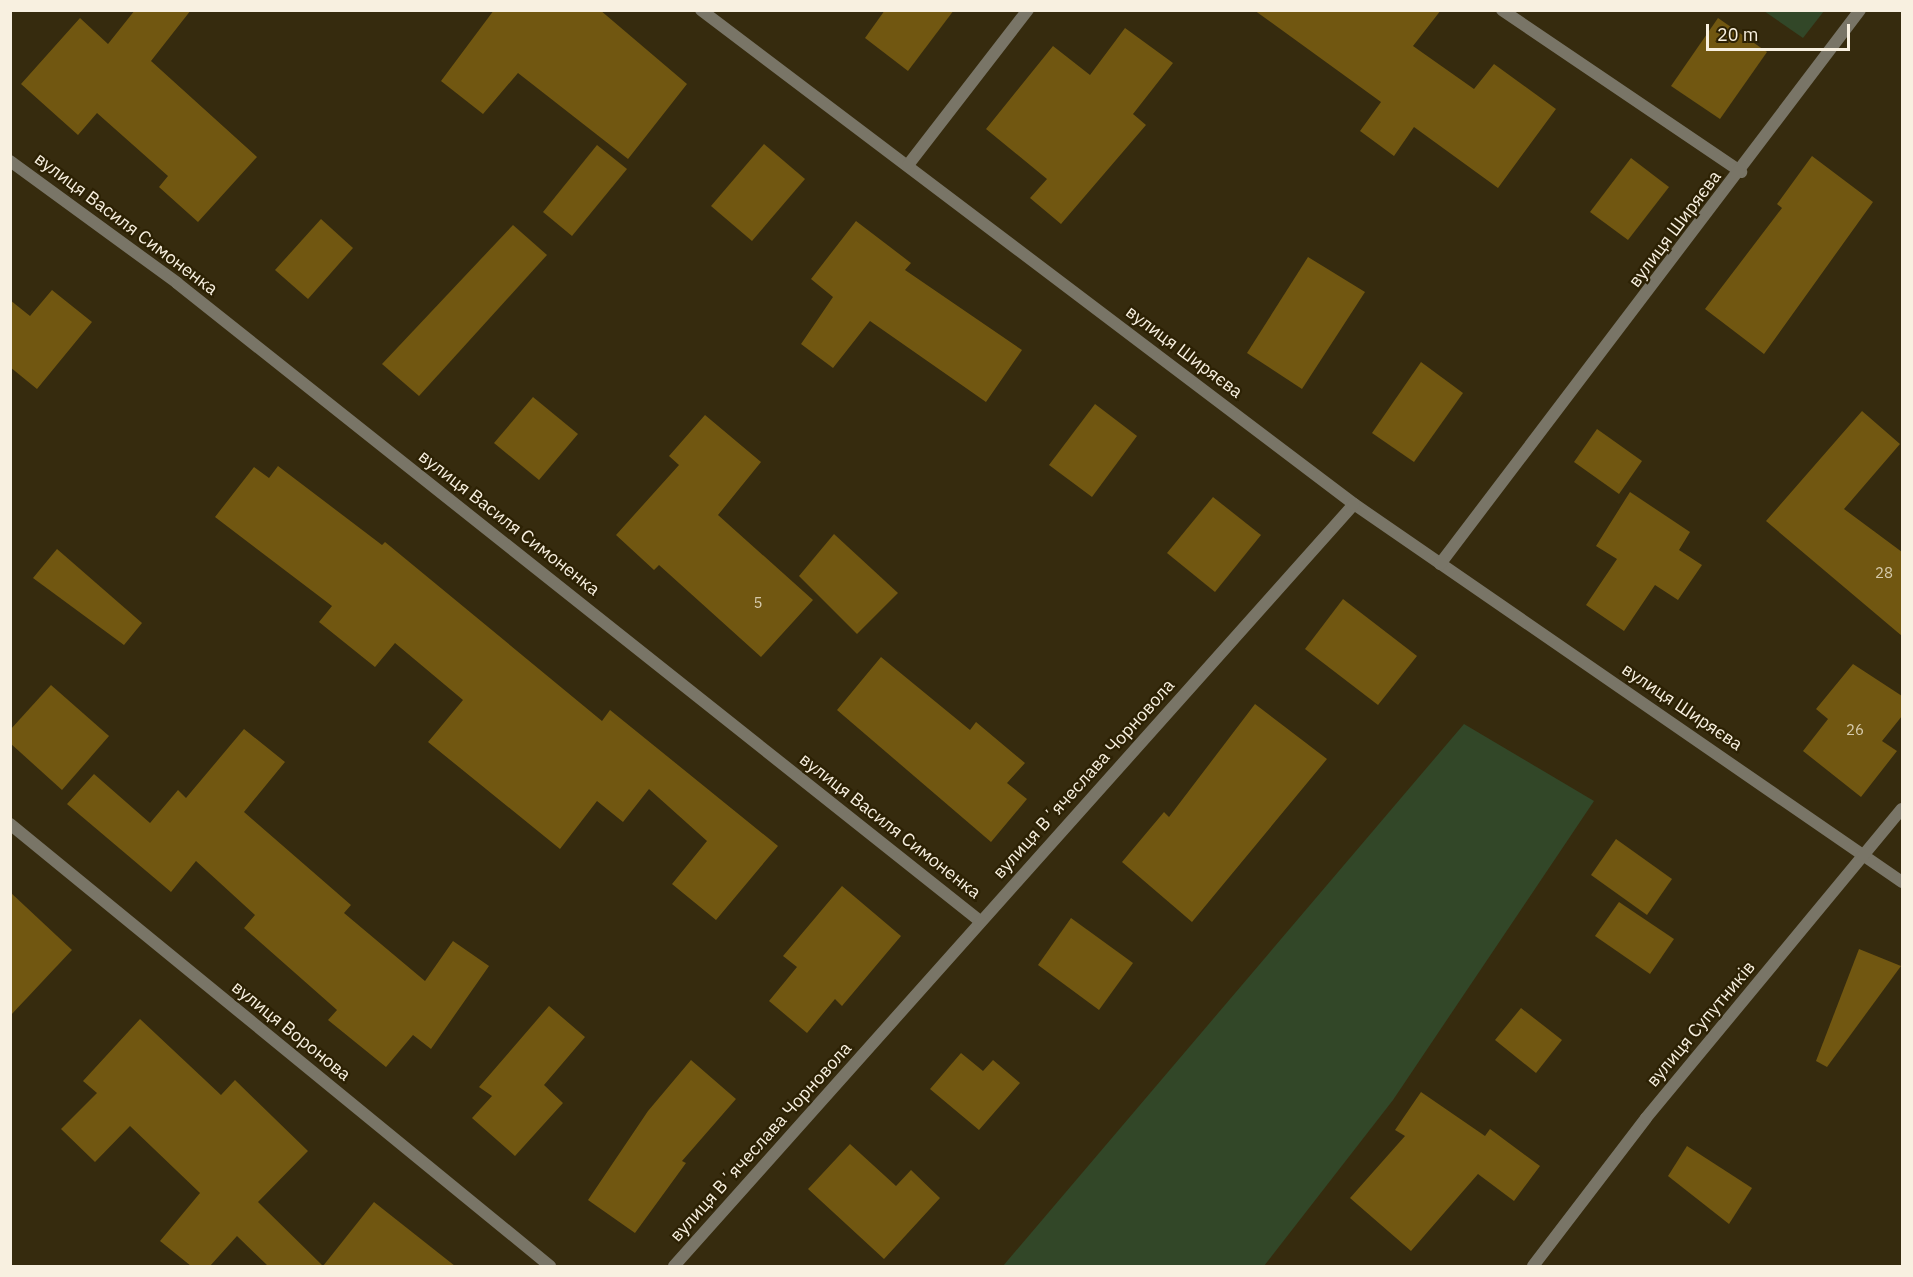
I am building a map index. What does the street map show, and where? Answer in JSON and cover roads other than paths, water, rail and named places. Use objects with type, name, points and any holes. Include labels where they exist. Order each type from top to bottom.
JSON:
[{"type":"street","name":"вулиця Ширяєва","points":[[701,10],[1354,504],[1866,854],[1902,882]]},
{"type":"street","points":[[908,165],[1028,10]]},
{"type":"street","name":"вулиця Ширяєва","points":[[1502,10],[1741,172]]},
{"type":"street","name":"вулиця Ширяєва","points":[[1440,564],[1741,172],[1860,10]]},
{"type":"street","name":"вулиця Василя Симоненка","points":[[10,160],[177,283],[980,921]]},
{"type":"street","name":"вулиця Вʼячеслава Чорновола","points":[[674,1266],[1354,504]]},
{"type":"street","name":"вулиця Супутників","points":[[1533,1266],[1646,1118],[1902,809]]},
{"type":"street","name":"вулиця Воронова","points":[[10,824],[550,1266]]}]
